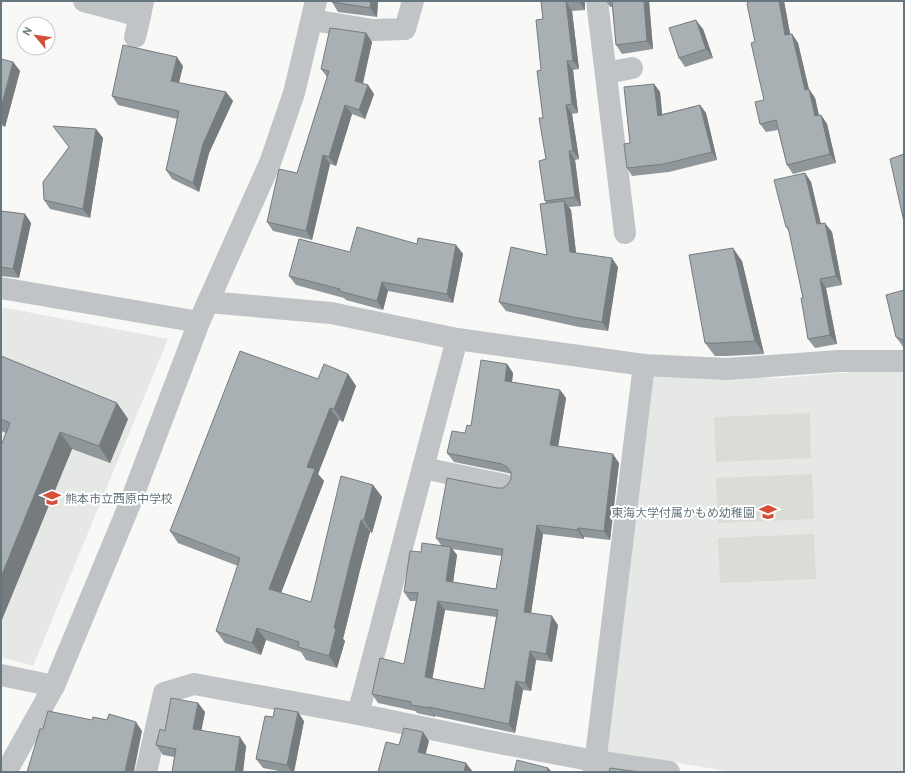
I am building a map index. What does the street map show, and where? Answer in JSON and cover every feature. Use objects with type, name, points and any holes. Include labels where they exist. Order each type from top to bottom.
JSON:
[{"type":"street","points":[[84,1],[142,8],[135,37]]},
{"type":"street","points":[[6,772],[54,686],[129,506],[199,322],[270,163],[294,94],[314,11],[373,30],[405,29],[413,1]]},
{"type":"street","points":[[597,1],[625,233]]},
{"type":"street","points":[[606,73],[632,68]]},
{"type":"street","points":[[1,288],[199,322]]},
{"type":"street","points":[[208,302],[331,313],[457,339],[644,365],[727,369],[839,361],[904,362]]},
{"type":"street","points":[[358,714],[457,339]]},
{"type":"street","points":[[594,767],[644,365]]},
{"type":"street","points":[[423,468],[505,485]]},
{"type":"street","points":[[1,675],[54,686]]},
{"type":"street","points":[[146,772],[164,693],[194,684],[358,714],[594,767],[669,772]]},
{"type":"shaded area","name":"熊本市立西原中学校","points":[[1,307],[168,339],[33,666],[1,657]]},
{"type":"shaded area","name":"東海大学付属かもめ幼稚園","points":[[876,370],[904,371],[904,772],[734,772],[603,751],[650,375],[779,378]]},
{"type":"shaded area","points":[[810,413],[811,458],[716,462],[714,417]]},
{"type":"shaded area","points":[[812,474],[814,519],[718,523],[716,478]]},
{"type":"shaded area","points":[[814,534],[816,579],[720,583],[718,538]]},
{"type":"building","points":[[332,1],[371,1],[370,8]]},
{"type":"building","points":[[541,1],[579,1],[566,2],[573,61],[567,61],[572,104],[566,105],[573,151],[569,151],[575,197],[545,201],[539,161],[546,159],[539,118],[543,118],[537,71],[541,70],[536,20],[543,19]]},
{"type":"building","points":[[612,1],[644,1],[647,41],[616,45]]},
{"type":"building","points":[[747,1],[779,1],[785,35],[792,34],[805,90],[809,89],[815,116],[821,115],[830,154],[787,165],[776,120],[760,124],[755,102],[764,100],[751,43],[755,42]]},
{"type":"building","points":[[696,20],[706,49],[679,58],[669,28]]},
{"type":"building","points":[[330,28],[366,33],[355,81],[368,85],[359,110],[345,105],[329,157],[323,155],[306,231],[267,222],[279,169],[297,173],[329,71],[321,69]]},
{"type":"building","points":[[123,45],[177,57],[171,81],[226,92],[203,144],[193,183],[166,170],[179,111],[112,96]]},
{"type":"building","points":[[1,59],[13,62],[1,108]]},
{"type":"building","points":[[654,84],[658,116],[700,105],[712,152],[664,164],[627,168],[624,144],[630,143],[624,87]]},
{"type":"building","points":[[53,126],[96,129],[83,209],[44,200],[43,182],[69,147]]},
{"type":"building","points":[[904,154],[904,222],[890,159]]},
{"type":"building","points":[[805,173],[817,224],[825,223],[836,276],[820,279],[830,335],[808,339],[801,298],[803,298],[788,227],[786,227],[774,180]]},
{"type":"building","points":[[564,201],[570,252],[612,258],[602,322],[499,302],[511,247],[547,255],[540,204]]},
{"type":"building","points":[[1,211],[25,214],[13,269],[1,267]]},
{"type":"building","points":[[357,227],[417,244],[418,238],[456,245],[447,294],[382,282],[377,301],[339,291],[340,289],[289,276],[299,239],[350,252]]},
{"type":"building","points":[[733,248],[755,341],[705,343],[689,255]]},
{"type":"building","points":[[904,290],[903,340],[896,337],[886,295]]},
{"type":"building","points":[[240,351],[318,379],[324,364],[348,374],[334,409],[330,408],[307,467],[315,469],[269,589],[311,602],[341,476],[373,485],[364,520],[361,520],[351,558],[334,628],[336,629],[329,656],[298,647],[299,642],[257,628],[252,643],[216,631],[240,558],[170,531]]},
{"type":"building","points":[[1,356],[117,403],[99,446],[60,432],[1,577],[1,446],[10,423],[1,419]]},
{"type":"building","points":[[481,360],[507,364],[505,381],[560,390],[550,445],[613,454],[604,531],[578,528],[577,530],[537,525],[524,612],[552,616],[546,654],[530,651],[525,683],[516,681],[509,724],[429,707],[411,705],[411,702],[372,694],[380,658],[404,664],[418,593],[404,592],[410,551],[421,552],[422,543],[451,547],[446,581],[496,589],[503,549],[436,538],[447,478],[497,488],[503,488],[511,479],[511,472],[502,464],[447,453],[452,431],[465,433],[467,425],[471,426]],"holes":[[[438,601],[498,610],[484,689],[425,677]]]},
{"type":"building","points":[[171,698],[198,703],[193,729],[240,737],[235,772],[172,772],[176,749],[156,745],[160,729],[165,731]]},
{"type":"building","points":[[275,708],[298,712],[287,765],[256,759],[265,716],[273,717]]},
{"type":"building","points":[[48,711],[92,720],[93,717],[107,720],[109,714],[136,722],[125,772],[27,772],[40,729],[43,729]]},
{"type":"building","points":[[404,728],[423,732],[418,752],[466,763],[464,772],[378,772],[386,742],[399,745]]},
{"type":"building","points":[[517,760],[548,768],[547,772],[514,772]]},
{"type":"building","points":[[610,768],[639,772],[609,772]]},
{"type":"place","name":"熊本市立西原中学校","points":[[52,498]]},
{"type":"place","name":"東海大学付属かもめ幼稚園","points":[[768,512]]}]
